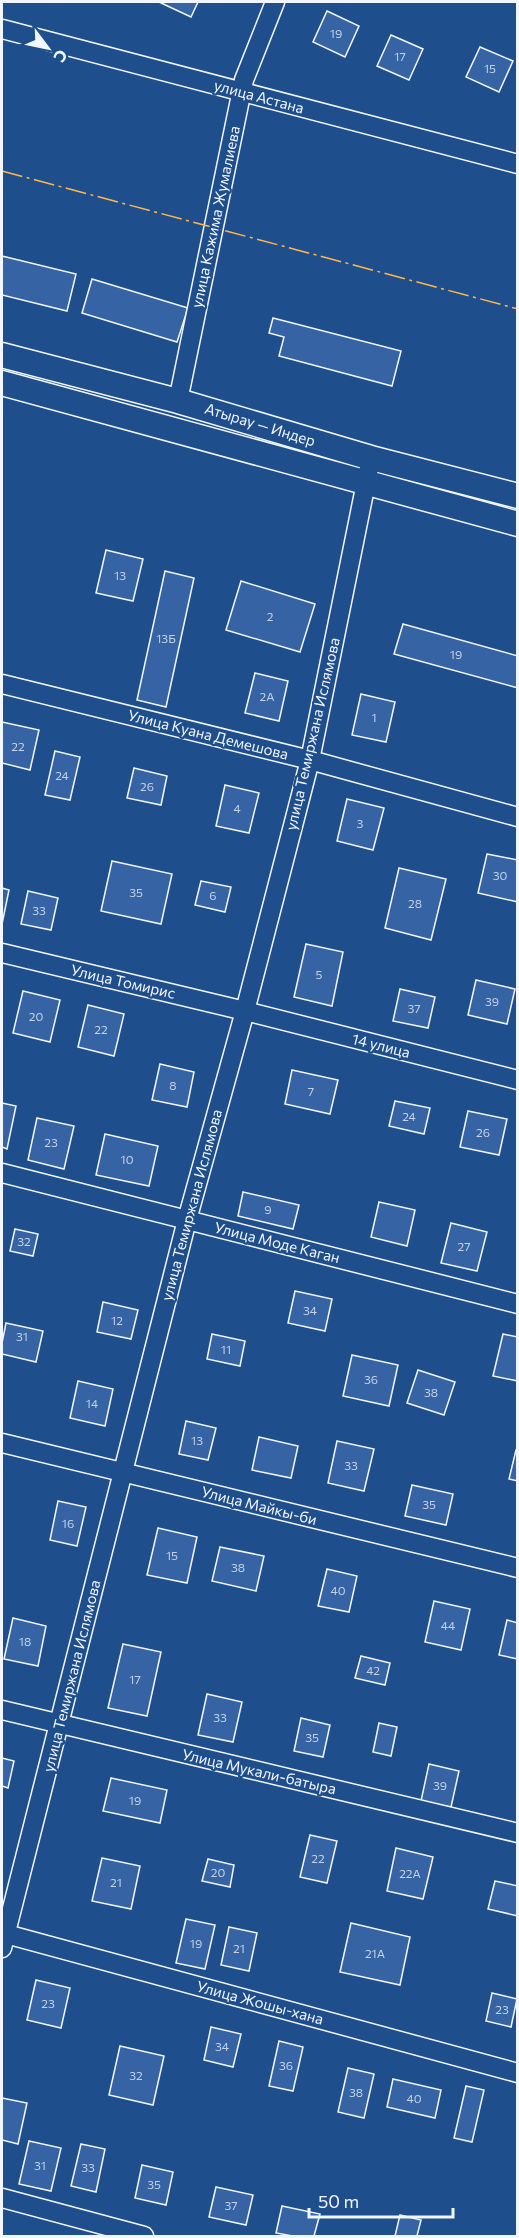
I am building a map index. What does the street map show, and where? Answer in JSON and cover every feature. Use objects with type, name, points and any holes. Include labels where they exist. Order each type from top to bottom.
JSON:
[{"type":"main road","name":"Атырау — Индер","points":[[2,355],[178,401],[371,458],[518,496]]},
{"type":"main road","name":"Атырау — Индер","points":[[2,384],[518,524]]},
{"type":"street","name":"улица Кажима Жумалиева","points":[[178,401],[241,92],[275,2]]},
{"type":"street","name":"улица Астана","points":[[2,28],[518,164]]},
{"type":"street","name":"улица Темиржана Ислямова","points":[[3,1939],[187,1220],[245,1011],[310,760],[371,458]]},
{"type":"street","name":"Улица Куана Демешова","points":[[2,684],[310,760],[518,817]]},
{"type":"street","name":"Улица Томирис","points":[[2,953],[245,1011]]},
{"type":"street","name":"14 улица","points":[[245,1011],[518,1080]]},
{"type":"street","name":"Улица Моде Каган","points":[[2,1173],[518,1304]]},
{"type":"street","name":"Улица Майкы-би","points":[[2,1443],[518,1568]]},
{"type":"street","name":"Улица Мукали-батыра","points":[[2,1710],[518,1833]]},
{"type":"street","name":"Улица Жошы-хана","points":[[3,1939],[518,2073]]},
{"type":"street","points":[[2,2198],[144,2236]]},
{"type":"building","points":[[159,2],[198,2],[191,17]]},
{"type":"building","points":[[327,11],[359,26],[345,57],[313,42]]},
{"type":"building","points":[[391,35],[423,49],[409,80],[377,66]]},
{"type":"building","points":[[480,47],[513,61],[499,92],[466,77]]},
{"type":"building","points":[[2,256],[76,274],[67,311],[2,295]]},
{"type":"building","points":[[92,279],[188,308],[177,342],[82,313]]},
{"type":"building","points":[[273,318],[401,351],[392,386],[279,356],[284,337],[269,333]]},
{"type":"building","points":[[106,550],[143,559],[133,601],[96,593]]},
{"type":"building","points":[[165,571],[194,578],[166,707],[137,700]]},
{"type":"building","points":[[241,581],[315,604],[300,652],[226,630]]},
{"type":"building","points":[[403,624],[518,656],[518,688],[394,654]]},
{"type":"building","points":[[255,673],[288,681],[279,721],[245,713]]},
{"type":"building","points":[[361,694],[395,702],[386,742],[352,735]]},
{"type":"building","points":[[2,722],[39,730],[30,770],[2,763]]},
{"type":"building","points":[[55,751],[80,757],[70,800],[45,795]]},
{"type":"building","points":[[134,768],[167,776],[161,805],[127,798]]},
{"type":"building","points":[[225,785],[259,793],[249,833],[216,826]]},
{"type":"building","points":[[347,799],[384,808],[373,850],[337,841]]},
{"type":"building","points":[[487,854],[518,860],[518,902],[478,893]]},
{"type":"building","points":[[112,861],[172,874],[161,924],[101,911]]},
{"type":"building","points":[[399,868],[446,879],[431,940],[385,928]]},
{"type":"building","points":[[201,881],[231,887],[225,912],[195,905]]},
{"type":"building","points":[[2,888],[9,890],[2,924]]},
{"type":"building","points":[[28,891],[58,898],[51,930],[21,924]]},
{"type":"building","points":[[306,944],[343,952],[332,1006],[294,997]]},
{"type":"building","points":[[476,980],[515,989],[507,1024],[468,1015]]},
{"type":"building","points":[[400,989],[435,997],[428,1028],[393,1021]]},
{"type":"building","points":[[23,991],[60,1000],[50,1042],[13,1033]]},
{"type":"building","points":[[88,1005],[124,1014],[114,1056],[78,1047]]},
{"type":"building","points":[[160,1064],[194,1072],[187,1107],[152,1100]]},
{"type":"building","points":[[292,1070],[338,1080],[330,1114],[285,1104]]},
{"type":"building","points":[[395,1101],[430,1108],[424,1134],[389,1126]]},
{"type":"building","points":[[2,1103],[16,1106],[7,1149],[2,1147]]},
{"type":"building","points":[[468,1111],[507,1119],[499,1155],[460,1147]]},
{"type":"building","points":[[37,1118],[74,1126],[64,1169],[28,1160]]},
{"type":"building","points":[[105,1134],[158,1146],[149,1186],[96,1175]]},
{"type":"building","points":[[243,1192],[299,1205],[293,1229],[238,1216]]},
{"type":"building","points":[[379,1202],[415,1210],[407,1246],[371,1237]]},
{"type":"building","points":[[451,1223],[487,1232],[477,1271],[441,1263]]},
{"type":"building","points":[[15,1229],[38,1234],[33,1256],[10,1251]]},
{"type":"building","points":[[295,1291],[332,1299],[325,1331],[288,1323]]},
{"type":"building","points":[[103,1302],[138,1310],[131,1339],[97,1332]]},
{"type":"building","points":[[6,1323],[43,1331],[36,1362],[2,1354]]},
{"type":"building","points":[[212,1334],[245,1341],[240,1366],[207,1359]]},
{"type":"building","points":[[503,1334],[518,1337],[518,1381],[493,1376]]},
{"type":"building","points":[[352,1355],[398,1365],[389,1406],[343,1396]]},
{"type":"building","points":[[418,1370],[455,1382],[444,1415],[407,1403]]},
{"type":"building","points":[[78,1381],[113,1389],[105,1426],[70,1418]]},
{"type":"building","points":[[186,1421],[216,1428],[208,1460],[179,1454]]},
{"type":"building","points":[[259,1437],[298,1446],[291,1478],[252,1470]]},
{"type":"building","points":[[337,1441],[374,1449],[364,1491],[328,1483]]},
{"type":"building","points":[[516,1450],[518,1451],[518,1481],[509,1479]]},
{"type":"building","points":[[412,1485],[453,1494],[446,1525],[405,1516]]},
{"type":"building","points":[[58,1501],[86,1507],[77,1546],[50,1540]]},
{"type":"building","points":[[158,1528],[197,1537],[187,1583],[147,1575]]},
{"type":"building","points":[[220,1547],[264,1556],[256,1591],[212,1581]]},
{"type":"building","points":[[327,1569],[357,1576],[349,1612],[318,1606]]},
{"type":"building","points":[[434,1601],[470,1609],[461,1650],[425,1642]]},
{"type":"building","points":[[13,1618],[46,1626],[38,1666],[4,1659]]},
{"type":"building","points":[[507,1620],[518,1623],[518,1659],[499,1655]]},
{"type":"building","points":[[123,1644],[161,1652],[147,1716],[108,1708]]},
{"type":"building","points":[[361,1656],[390,1663],[385,1685],[355,1678]]},
{"type":"building","points":[[207,1694],[242,1702],[233,1742],[198,1735]]},
{"type":"building","points":[[301,1718],[330,1725],[323,1757],[294,1751]]},
{"type":"building","points":[[379,1723],[397,1727],[391,1756],[373,1752]]},
{"type":"building","points":[[2,1758],[14,1761],[8,1788],[2,1786]]},
{"type":"building","points":[[429,1764],[459,1771],[451,1807],[421,1801]]},
{"type":"building","points":[[111,1778],[167,1790],[160,1823],[103,1811]]},
{"type":"building","points":[[310,1835],[337,1841],[327,1883],[300,1877]]},
{"type":"building","points":[[396,1848],[433,1857],[423,1899],[387,1891]]},
{"type":"building","points":[[102,1858],[140,1866],[131,1909],[92,1901]]},
{"type":"building","points":[[208,1859],[234,1865],[230,1887],[202,1881]]},
{"type":"building","points":[[495,1881],[518,1886],[518,1916],[488,1909]]},
{"type":"building","points":[[186,1919],[215,1925],[205,1969],[176,1963]]},
{"type":"building","points":[[351,1923],[410,1937],[400,1985],[340,1972]]},
{"type":"building","points":[[229,1927],[257,1933],[249,1971],[221,1965]]},
{"type":"building","points":[[36,1980],[70,1988],[61,2028],[27,2020]]},
{"type":"building","points":[[492,1993],[517,1999],[511,2027],[486,2021]]},
{"type":"building","points":[[211,2027],[241,2034],[233,2067],[204,2060]]},
{"type":"building","points":[[279,2041],[303,2047],[293,2091],[269,2086]]},
{"type":"building","points":[[120,2046],[164,2056],[153,2105],[109,2095]]},
{"type":"building","points":[[348,2068],[374,2074],[364,2118],[338,2112]]},
{"type":"building","points":[[393,2079],[441,2090],[435,2118],[387,2107]]},
{"type":"building","points":[[466,2086],[484,2090],[472,2142],[454,2138]]},
{"type":"building","points":[[2,2098],[27,2103],[18,2144],[2,2140]]},
{"type":"building","points":[[29,2141],[61,2148],[51,2191],[19,2184]]},
{"type":"building","points":[[81,2144],[105,2149],[96,2192],[71,2186]]},
{"type":"building","points":[[142,2165],[173,2172],[166,2205],[135,2198]]},
{"type":"building","points":[[216,2187],[253,2195],[246,2225],[209,2217]]},
{"type":"building","points":[[282,2206],[320,2214],[314,2236],[276,2233]]},
{"type":"building","points":[[400,2215],[421,2220],[417,2236],[395,2236]]},
{"type":"power","points":[[2,171],[518,309]]}]
